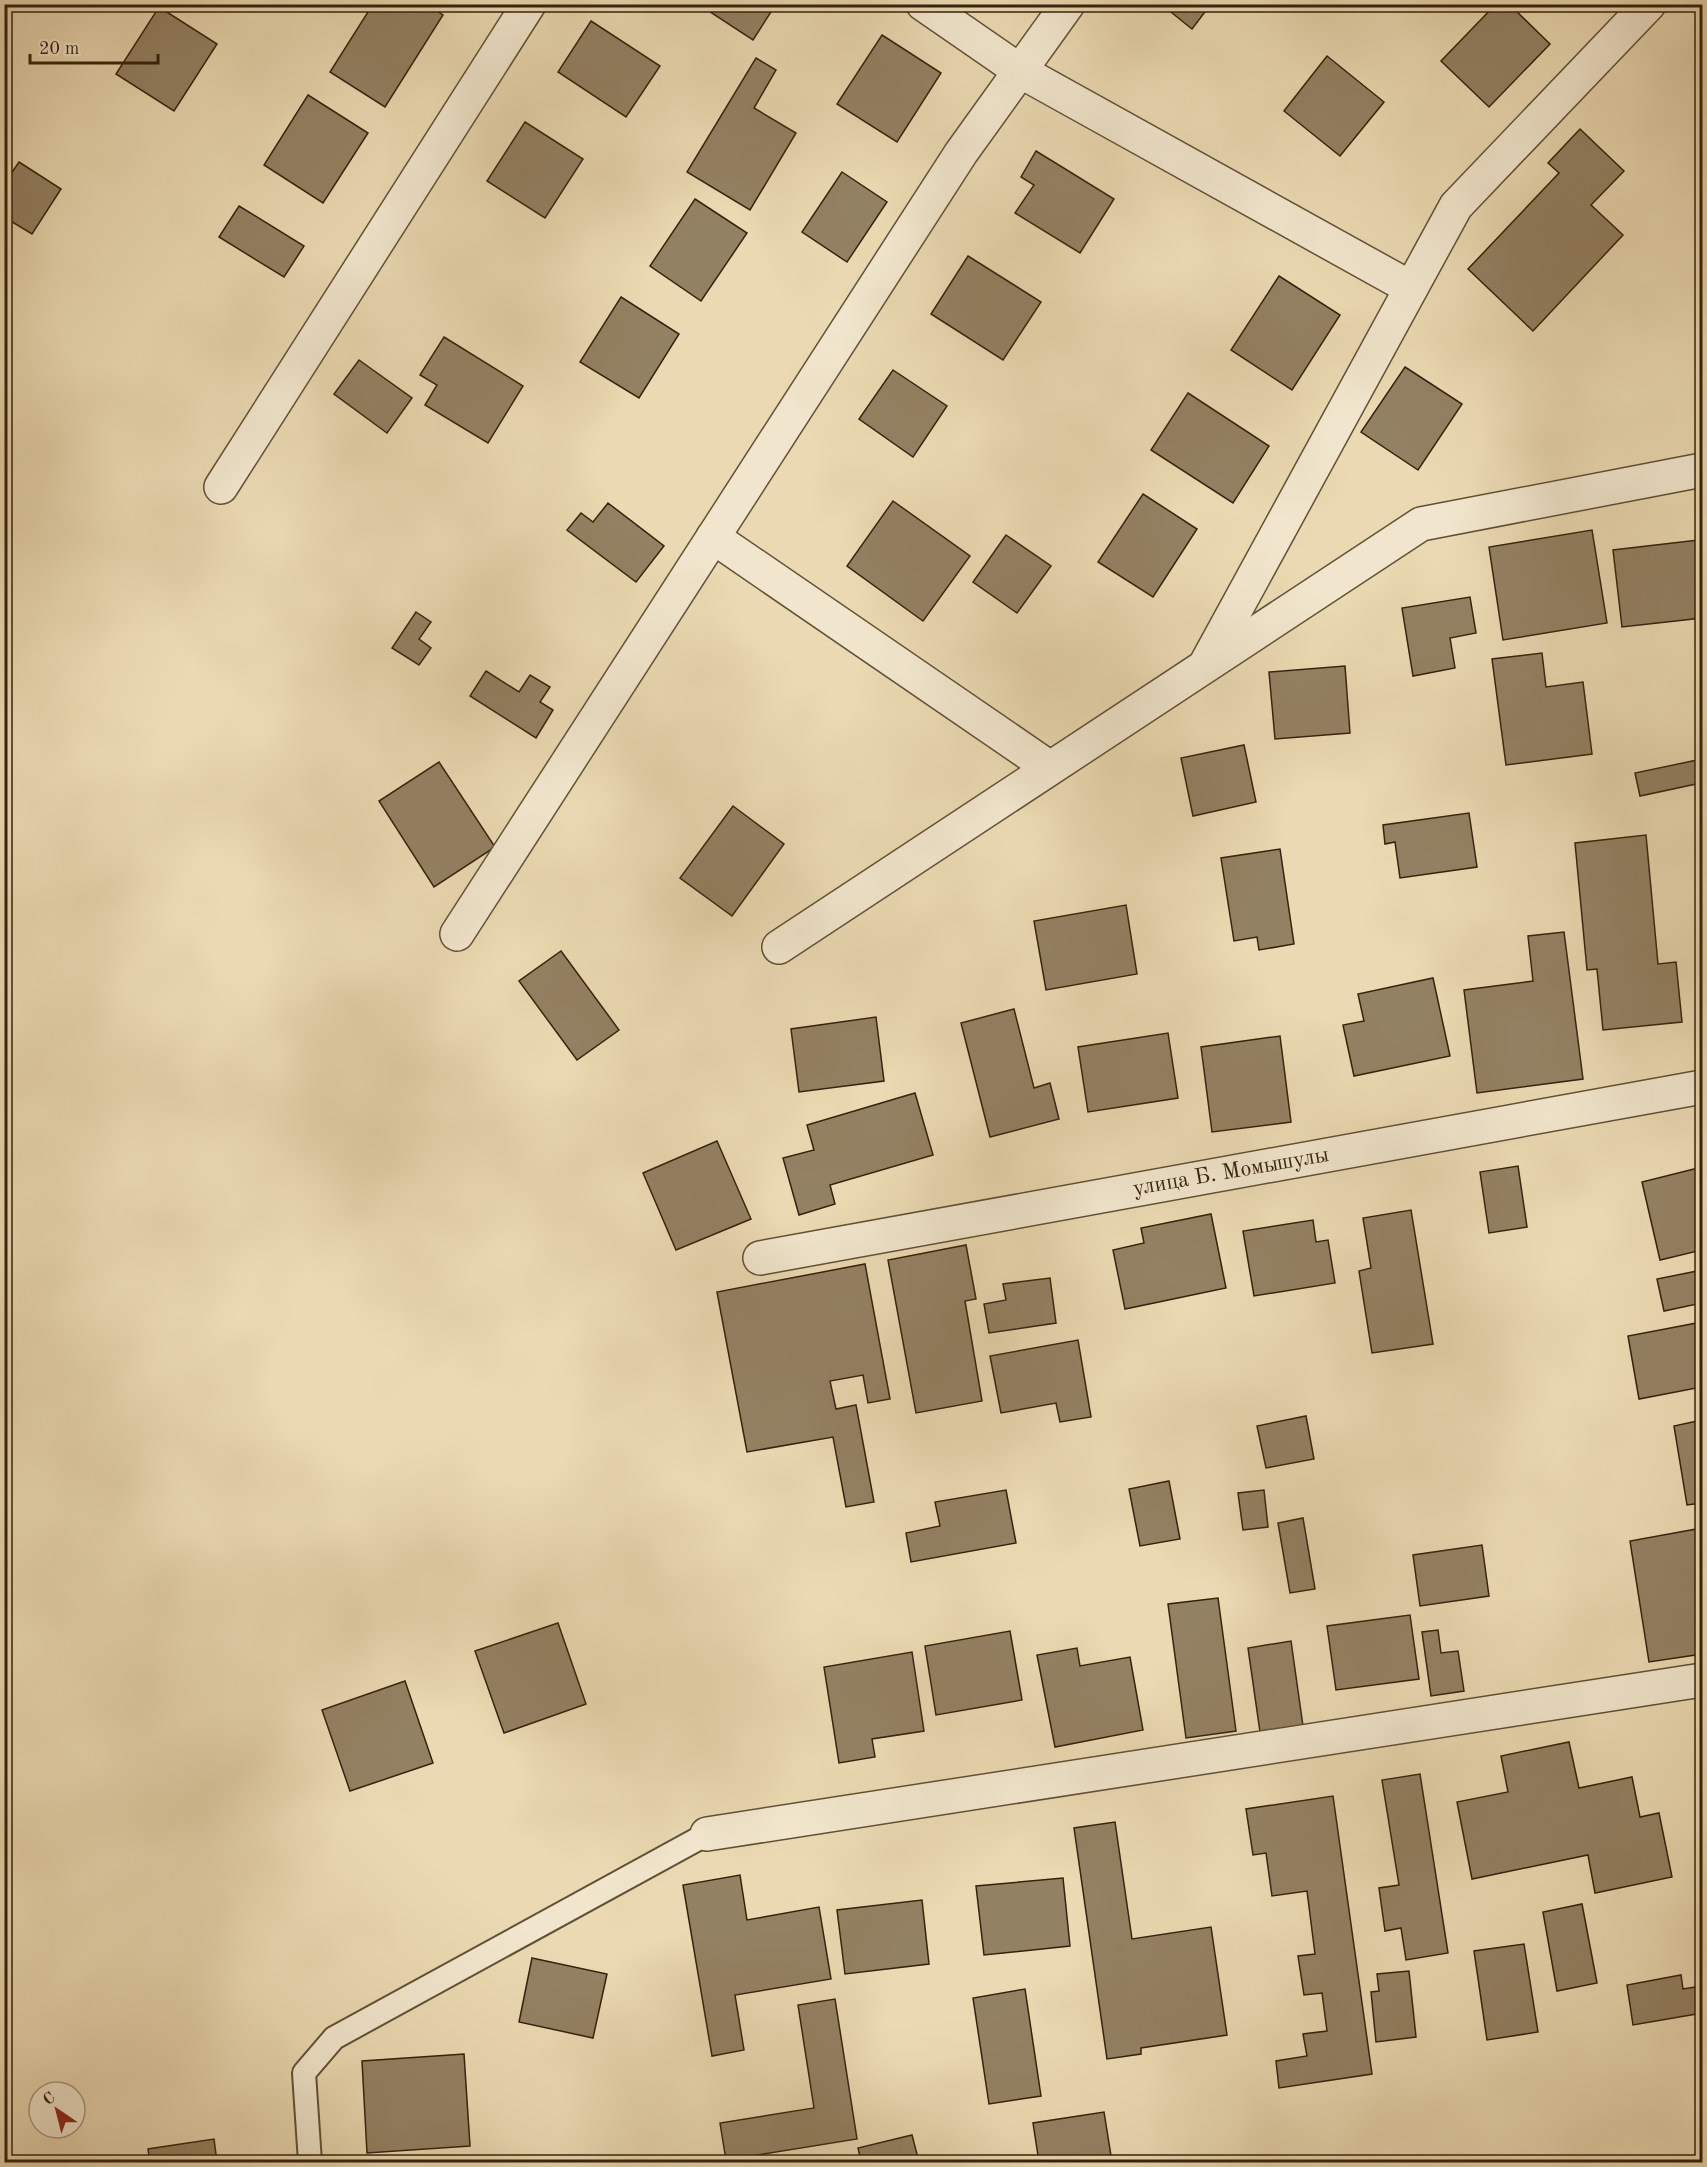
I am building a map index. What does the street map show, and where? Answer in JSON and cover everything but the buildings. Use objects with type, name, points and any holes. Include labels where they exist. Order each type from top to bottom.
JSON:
[{"type":"street","points":[[221,487],[529,4]]},
{"type":"street","points":[[923,4],[1020,71],[1411,288]]},
{"type":"street","points":[[457,934],[961,153],[1068,4]]},
{"type":"street","points":[[1204,666],[1456,206],[1649,4]]},
{"type":"street","points":[[779,947],[1420,524],[1702,470]]},
{"type":"street","points":[[713,537],[1050,768]]},
{"type":"street","name":"улица Б. Момышулы","points":[[760,1258],[1702,1087]]},
{"type":"street","points":[[707,1834],[1702,1680]]},
{"type":"lane","points":[[310,2163],[304,2073],[334,2038],[707,1834]]}]
